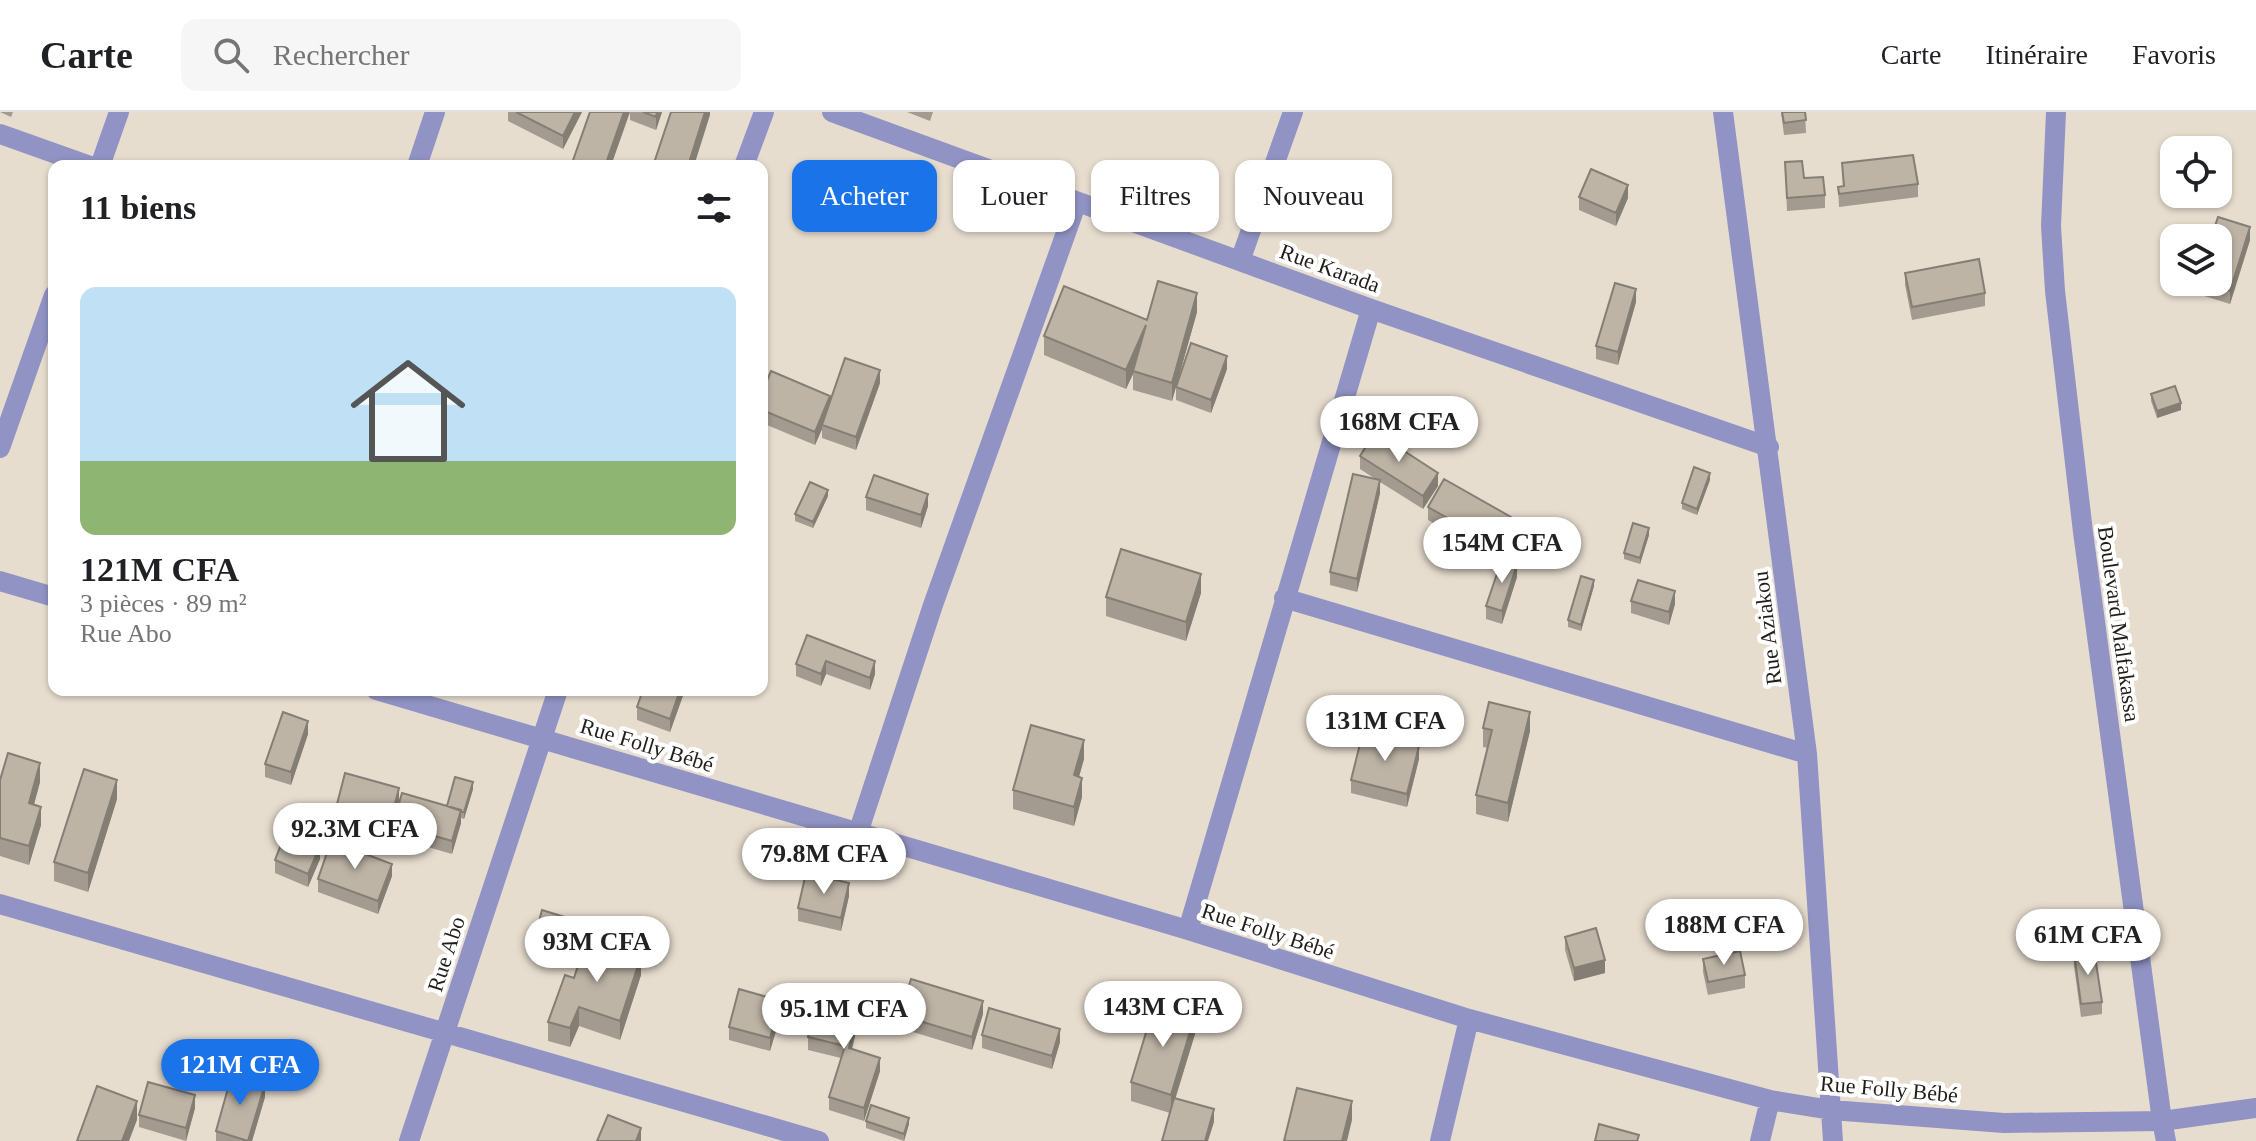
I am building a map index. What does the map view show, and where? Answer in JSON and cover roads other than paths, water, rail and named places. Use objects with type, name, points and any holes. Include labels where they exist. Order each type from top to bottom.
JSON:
[{"type":"street","points":[[102,160],[119,112]]},
{"type":"street","points":[[419,160],[435,112]]},
{"type":"street","points":[[746,160],[764,112]]},
{"type":"street","name":"Rue Karada","points":[[832,112],[1371,309],[1769,447]]},
{"type":"street","points":[[1240,261],[1293,112]]},
{"type":"street","name":"Rue Aziakou","points":[[1723,112],[1807,754],[1833,1141]]},
{"type":"street","name":"Boulevard Malfakassa","points":[[2056,112],[2051,226],[2055,291],[2083,532],[2164,1131]]},
{"type":"street","points":[[0,134],[73,160]]},
{"type":"street","points":[[858,833],[933,605],[1077,202]]},
{"type":"street","points":[[1188,930],[1371,309]]},
{"type":"street","points":[[0,448],[48,312]]},
{"type":"street","points":[[0,581],[48,595]]},
{"type":"street","points":[[1284,598],[1807,754]]},
{"type":"street","name":"Rue Folly Bébé","points":[[396,696],[1188,930],[1469,1019],[1770,1100],[1831,1110],[2164,1131],[2256,1108]]},
{"type":"street","name":"Rue Abo","points":[[409,1141],[556,696]]},
{"type":"street","points":[[0,904],[819,1141]]},
{"type":"street","points":[[1440,1141],[1469,1019]]},
{"type":"street","points":[[1760,1141],[1770,1100]]}]
